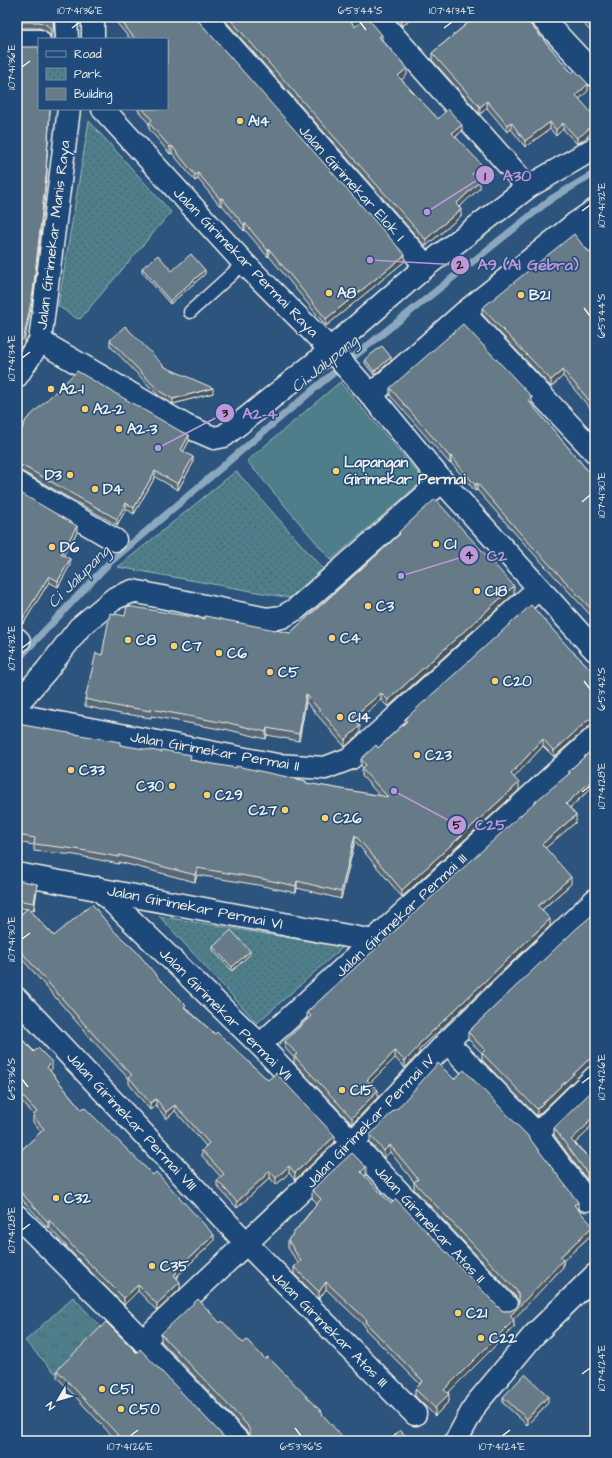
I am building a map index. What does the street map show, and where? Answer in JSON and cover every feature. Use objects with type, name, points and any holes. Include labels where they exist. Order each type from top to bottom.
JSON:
[{"type":"street","points":[[66,17],[67,38]]},
{"type":"street","points":[[93,17],[93,38]]},
{"type":"street","name":"Jalan Girimekar Elok I","points":[[204,17],[426,266]]},
{"type":"street","points":[[377,17],[528,187]]},
{"type":"street","points":[[542,17],[595,75]]},
{"type":"street","points":[[17,41],[38,41]]},
{"type":"street","name":"Jalan Girimekar Manis Raya","points":[[17,376],[40,341],[71,110]]},
{"type":"street","name":"Jalan Girimekar Permai Raya","points":[[104,110],[244,263],[333,352],[371,395],[442,481],[595,650]]},
{"type":"street","points":[[40,341],[186,426],[214,438],[224,436],[320,359],[333,352],[426,266],[528,187],[595,148]]},
{"type":"street","points":[[371,395],[464,313],[576,223],[595,210]]},
{"type":"street","points":[[576,223],[595,247]]},
{"type":"street","points":[[464,313],[595,452]]},
{"type":"street","points":[[17,704],[46,671],[79,628],[115,598],[133,591],[267,619],[282,617],[296,609],[442,481]]},
{"type":"street","points":[[17,483],[115,540]]},
{"type":"street","name":"Jalan Girimekar Permai II","points":[[17,715],[277,765],[325,768],[351,758],[539,588]]},
{"type":"street","name":"Jalan Girimekar Permai III","points":[[260,1045],[595,737]]},
{"type":"street","name":"Jalan Girimekar Permai VI","points":[[17,874],[374,941]]},
{"type":"street","name":"Jalan Girimekar Permai VII","points":[[98,888],[260,1045],[353,1142]]},
{"type":"street","name":"Jalan Girimekar Permai IV","points":[[143,1341],[353,1142],[447,1042],[595,900]]},
{"type":"street","name":"Jalan Girimekar Permai VIII","points":[[17,999],[246,1243]]},
{"type":"street","points":[[447,1042],[537,1134],[586,1200]]},
{"type":"street","points":[[537,1134],[595,1077]]},
{"type":"street","name":"Jalan Girimekar Atas II","points":[[353,1142],[507,1306]]},
{"type":"street","points":[[17,1216],[143,1341],[238,1441]]},
{"type":"street","name":"Jalan Girimekar Atas III","points":[[246,1243],[415,1414]]},
{"type":"street","points":[[456,1441],[476,1404],[528,1341],[595,1275]]},
{"type":"lane","points":[[190,312],[244,263]]},
{"type":"green space","points":[[89,121],[171,212],[80,319],[58,306]]},
{"type":"green space","name":"Lapangan Girimekar Permai","points":[[340,382],[424,480],[331,560],[247,461]]},
{"type":"green space","points":[[236,471],[323,569],[290,598],[118,567]]},
{"type":"green space","points":[[159,916],[343,947],[257,1023]]},
{"type":"green space","points":[[73,1297],[102,1328],[55,1373],[25,1341]]},
{"type":"building","points":[[17,17],[53,17],[54,38],[50,38],[50,28],[45,24],[39,22],[17,22]]},
{"type":"building","points":[[118,17],[195,17],[405,255],[326,319],[269,249],[268,251],[245,223],[244,225],[222,198],[220,199],[198,173],[195,175],[172,146],[170,147],[149,123],[152,120],[144,110],[168,110],[168,38],[134,38]]},
{"type":"building","points":[[228,17],[348,17],[355,27],[367,17],[382,35],[379,37],[407,68],[398,76],[438,119],[448,109],[462,125],[452,133],[482,165],[472,174],[480,181],[456,204],[461,209],[425,239]]},
{"type":"building","points":[[472,17],[524,17],[572,73],[575,70],[588,84],[576,95],[595,117],[595,123],[577,138],[563,123],[556,130],[550,122],[525,141],[511,122],[507,125],[487,101],[480,107],[432,53],[474,18]]},
{"type":"building","points":[[583,17],[595,17],[595,28],[591,24],[590,25]]},
{"type":"building","points":[[17,47],[38,47],[38,110],[50,110],[47,168],[33,292],[24,337],[17,347]]},
{"type":"building","points":[[574,234],[585,248],[590,252],[595,252],[595,407],[563,370],[551,380],[482,308]]},
{"type":"building","points":[[191,254],[205,270],[170,301],[142,268],[158,255],[172,271]]},
{"type":"building","points":[[463,324],[532,397],[528,400],[588,471],[592,468],[595,471],[595,613],[520,533],[477,483],[475,485],[390,388]]},
{"type":"building","points":[[125,326],[165,367],[213,388],[173,399],[159,391],[110,340]]},
{"type":"building","points":[[382,346],[391,357],[374,372],[365,359]]},
{"type":"building","points":[[77,371],[189,435],[181,450],[193,457],[178,484],[155,471],[134,508],[126,503],[117,519],[23,466],[17,465],[17,441],[26,420]]},
{"type":"building","points":[[17,491],[77,526],[61,554],[70,559],[58,581],[49,576],[23,618],[17,614]]},
{"type":"building","points":[[435,499],[514,586],[388,700],[381,693],[353,717],[360,726],[345,740],[306,694],[299,734],[267,728],[266,732],[225,722],[151,709],[151,711],[125,708],[85,699],[96,653],[102,655],[110,613],[125,616],[127,606],[205,619],[205,616],[290,633],[400,534],[399,532]]},
{"type":"building","points":[[531,605],[569,648],[595,673],[595,718],[587,721],[554,751],[543,739],[511,774],[519,783],[402,890],[355,835],[341,892],[297,881],[296,886],[197,868],[195,875],[119,855],[119,857],[75,849],[34,844],[35,838],[17,835],[17,724],[120,742],[120,745],[191,755],[190,760],[236,768],[236,766],[306,781],[306,783],[388,797],[362,769],[366,765],[361,759],[376,745],[378,748],[407,721],[405,719]]},
{"type":"building","points":[[595,747],[595,785],[591,781],[566,804],[576,815],[542,844],[571,877],[538,906],[550,919],[418,1045],[419,1046],[405,1061],[395,1051],[367,1080],[378,1090],[352,1118],[294,1056],[297,1054],[285,1041],[311,1016],[307,1012],[536,801],[570,773],[569,771]]},
{"type":"building","points":[[17,880],[37,884],[34,903],[17,900]]},
{"type":"building","points":[[92,904],[114,931],[137,952],[161,981],[186,1005],[184,1007],[215,1034],[217,1032],[268,1080],[276,1073],[335,1136],[295,1173],[289,1166],[276,1178],[270,1171],[237,1202],[217,1180],[224,1174],[202,1150],[209,1143],[175,1105],[166,1112],[156,1099],[150,1103],[129,1077],[132,1075],[94,1035],[17,947],[17,918],[28,908],[54,936]]},
{"type":"building","points":[[595,913],[595,1058],[587,1061],[537,1109],[482,1053],[485,1050],[468,1032],[576,929]]},
{"type":"building","points":[[231,930],[250,951],[232,967],[213,947]]},
{"type":"building","points":[[17,1034],[34,1052],[38,1048],[52,1062],[47,1067],[81,1109],[84,1107],[153,1175],[156,1172],[214,1235],[175,1271],[177,1273],[174,1275],[180,1282],[157,1304],[138,1285],[124,1298],[76,1250],[49,1220],[48,1222],[17,1188],[17,1154],[44,1129],[33,1116],[37,1112],[17,1090]]},
{"type":"building","points":[[438,1063],[454,1079],[464,1070],[527,1135],[578,1202],[574,1205],[593,1226],[560,1257],[563,1260],[510,1316],[514,1320],[444,1390],[449,1394],[435,1408],[415,1389],[423,1381],[365,1322],[367,1320],[326,1282],[319,1292],[294,1267],[301,1261],[288,1240],[321,1199],[312,1190],[352,1153],[366,1167],[361,1172],[391,1204],[396,1199],[498,1307],[503,1311],[510,1311],[516,1308],[519,1303],[519,1296],[516,1290],[414,1182],[418,1179],[390,1145],[384,1151],[370,1135],[396,1108],[397,1109]]},
{"type":"building","points":[[595,1088],[595,1115],[571,1140],[595,1164],[587,1173],[554,1128]]},
{"type":"building","points":[[198,1299],[220,1323],[222,1321],[243,1343],[247,1340],[265,1359],[268,1357],[323,1413],[322,1414],[346,1441],[248,1441],[250,1431],[247,1425],[161,1334]]},
{"type":"building","points":[[106,1322],[137,1353],[140,1349],[228,1441],[109,1441],[118,1435],[57,1370]]},
{"type":"building","points":[[525,1374],[548,1396],[527,1419],[503,1397]]},
{"type":"building","points":[[400,1430],[411,1441],[389,1441]]},
{"type":"waterway","name":"Ci Jalupang","points":[[17,660],[109,563],[321,383],[551,199],[595,173]]},
{"type":"place","name":"A14","points":[[240,121]]},
{"type":"place","name":"A30","points":[[427,212]]},
{"type":"place","name":"A9 (Al Gebra)","points":[[370,260]]},
{"type":"place","name":"A8","points":[[329,293]]},
{"type":"place","name":"B21","points":[[521,295]]},
{"type":"place","name":"A2-1","points":[[51,389]]},
{"type":"place","name":"A2-2","points":[[85,409]]},
{"type":"place","name":"A2-3","points":[[119,429]]},
{"type":"place","name":"A2-4","points":[[158,448]]},
{"type":"place","name":"Lapangan Girimekar Permai","points":[[336,471]]},
{"type":"place","name":"D3","points":[[70,475]]},
{"type":"place","name":"D4","points":[[95,489]]},
{"type":"place","name":"C1","points":[[436,544]]},
{"type":"place","name":"D6","points":[[52,547]]},
{"type":"place","name":"C2","points":[[401,576]]},
{"type":"place","name":"C18","points":[[477,591]]},
{"type":"place","name":"C3","points":[[368,606]]},
{"type":"place","name":"C4","points":[[332,638]]},
{"type":"place","name":"C8","points":[[128,640]]},
{"type":"place","name":"C7","points":[[174,646]]},
{"type":"place","name":"C6","points":[[219,653]]},
{"type":"place","name":"C5","points":[[270,672]]},
{"type":"place","name":"C20","points":[[495,681]]},
{"type":"place","name":"C14","points":[[340,717]]},
{"type":"place","name":"C23","points":[[417,755]]},
{"type":"place","name":"C33","points":[[71,770]]},
{"type":"place","name":"C30","points":[[172,786]]},
{"type":"place","name":"C25","points":[[394,791]]},
{"type":"place","name":"C29","points":[[207,795]]},
{"type":"place","name":"C27","points":[[285,810]]},
{"type":"place","name":"C26","points":[[325,818]]},
{"type":"place","name":"C15","points":[[342,1090]]},
{"type":"place","name":"C32","points":[[56,1198]]},
{"type":"place","name":"C35","points":[[152,1266]]},
{"type":"place","name":"C21","points":[[458,1313]]},
{"type":"place","name":"C22","points":[[481,1338]]},
{"type":"place","name":"C51","points":[[102,1389]]},
{"type":"place","name":"C50","points":[[121,1409]]}]
